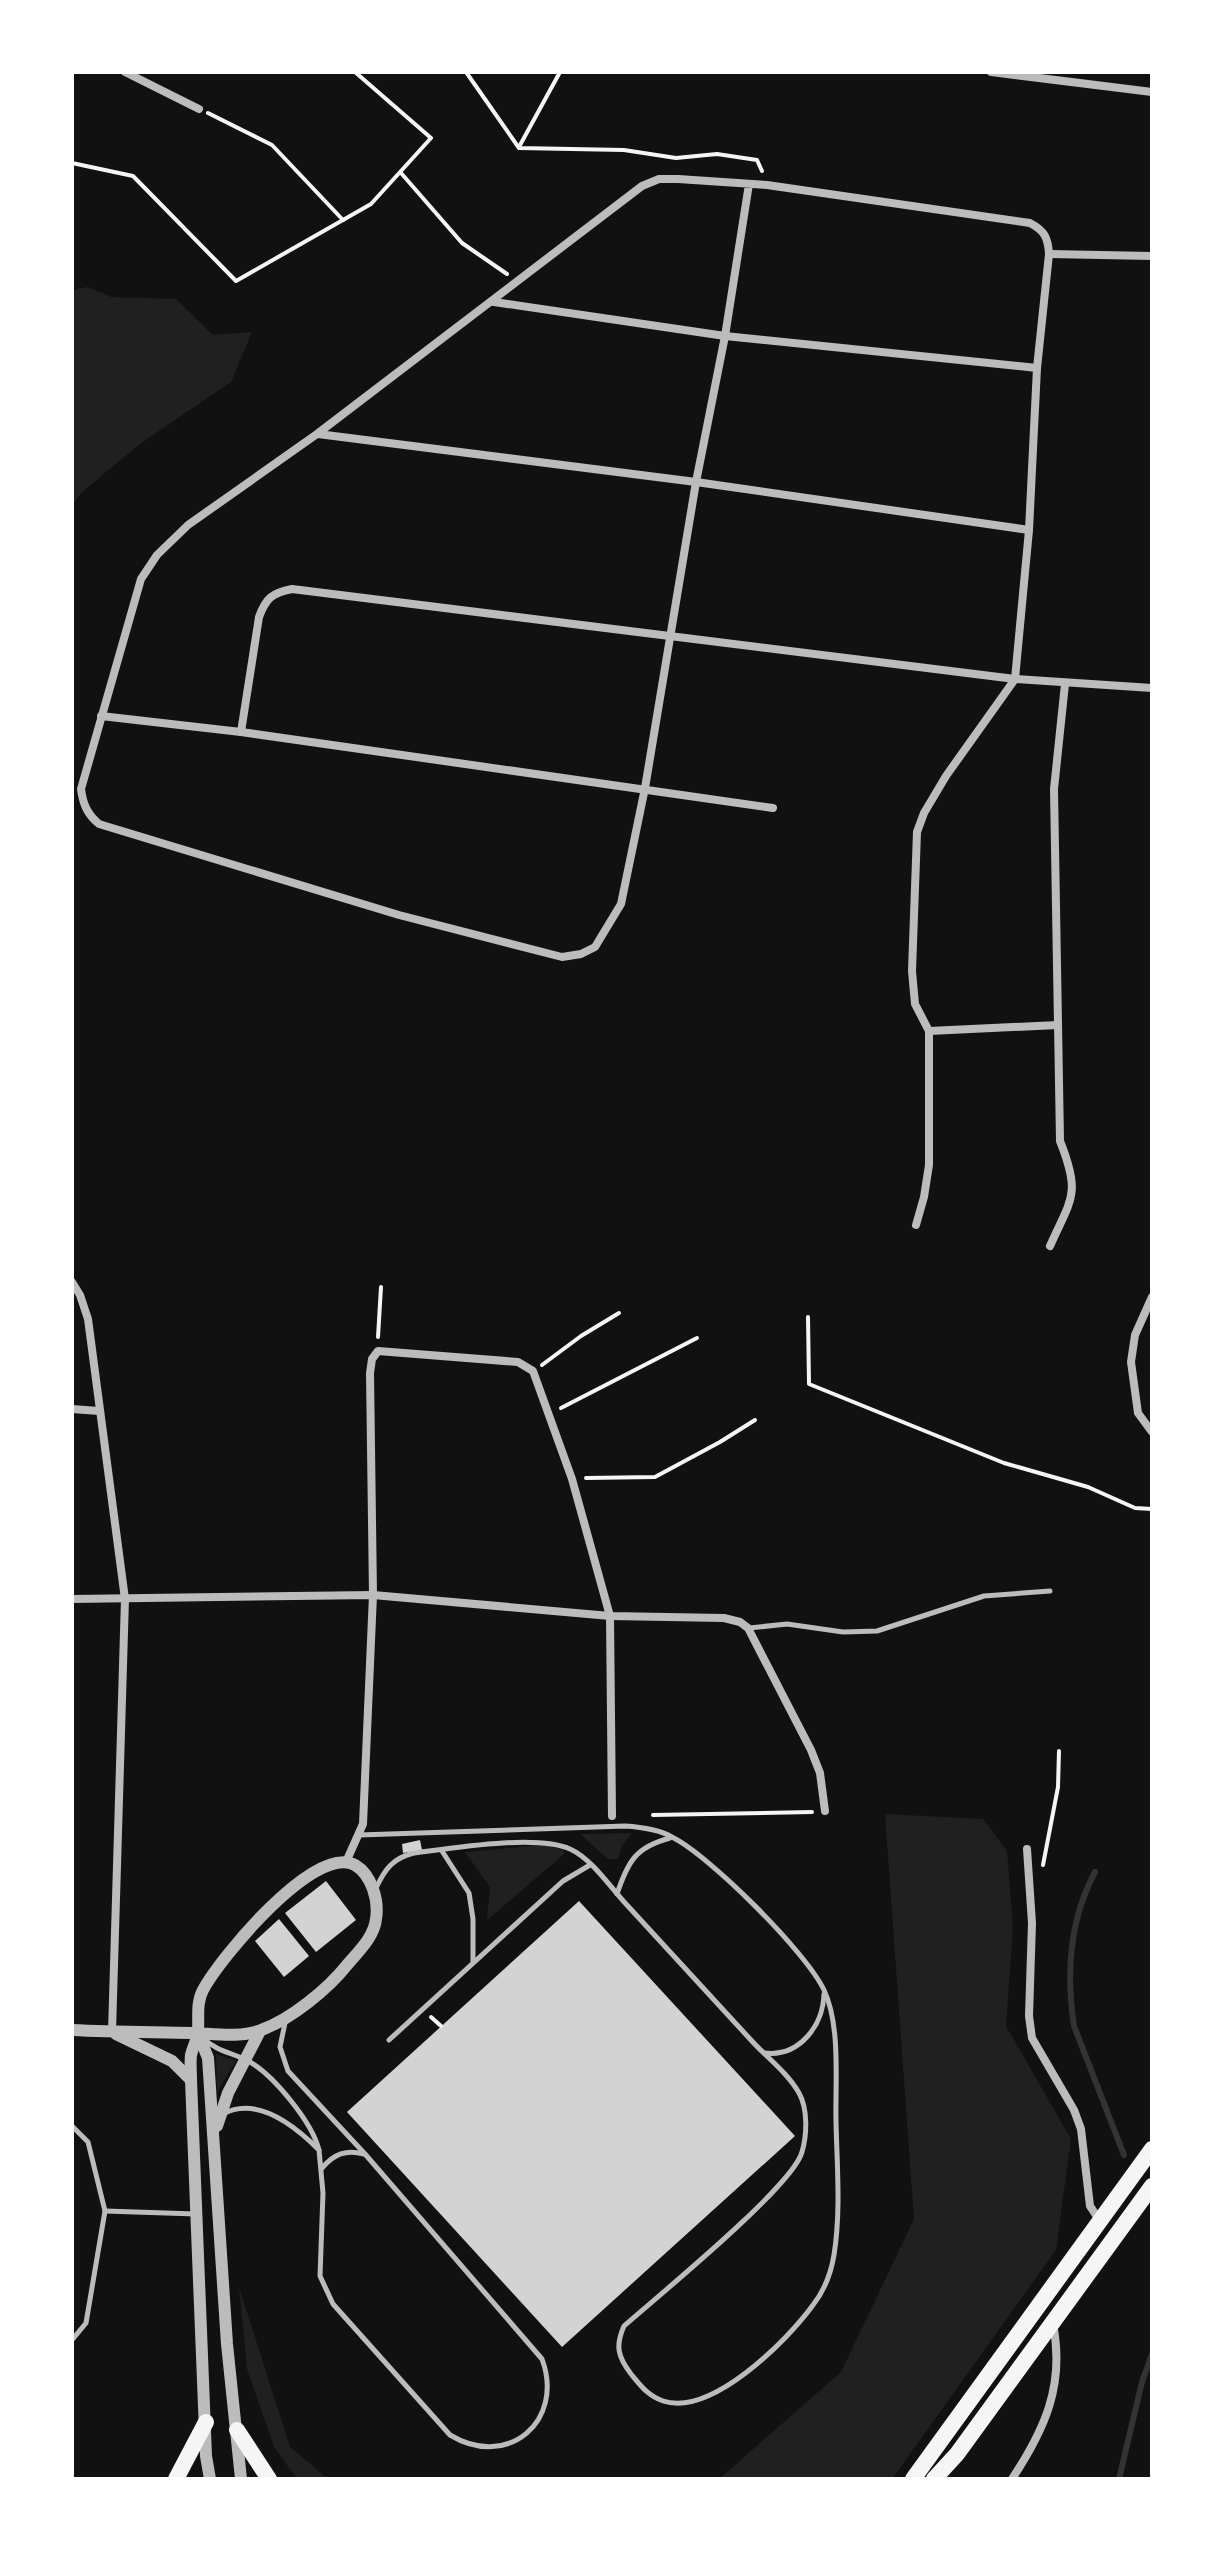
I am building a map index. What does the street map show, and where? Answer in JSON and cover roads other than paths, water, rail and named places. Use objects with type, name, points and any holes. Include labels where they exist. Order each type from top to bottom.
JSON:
[{"type":"main road","points":[[913,2479],[1152,2149]]},
{"type":"main road","points":[[934,2479],[957,2454],[1152,2186]]},
{"type":"main road","points":[[176,2479],[206,2422]]},
{"type":"main road","points":[[237,2430],[269,2479]]},
{"type":"street","points":[[125,72],[199,109]]},
{"type":"street","points":[[991,72],[1152,92]]},
{"type":"street","points":[[749,184],[645,788],[621,904],[595,947],[581,954],[562,957],[399,915],[99,824],[86,810],[81,789],[141,579],[157,555],[188,525],[317,434],[494,302],[642,186],[659,179],[668,179],[767,185],[1030,223],[1043,230],[1048,240],[1049,254],[1037,368],[1029,530],[1015,679],[946,776],[924,813],[917,832],[912,971],[915,1004],[929,1031],[929,1165],[916,1225]]},
{"type":"street","points":[[1049,254],[1152,256]]},
{"type":"street","points":[[494,302],[725,336],[1037,368]]},
{"type":"street","points":[[317,434],[696,482],[1029,530]]},
{"type":"street","points":[[241,732],[259,617],[265,601],[275,592],[292,589],[1015,679],[1152,688]]},
{"type":"street","points":[[1050,1246],[1074,1187],[1072,1171],[1060,1141],[1054,789],[1065,684]]},
{"type":"street","points":[[101,716],[241,732],[773,808]]},
{"type":"street","points":[[929,1031],[1058,1025]]},
{"type":"street","points":[[72,1282],[88,1319],[125,1599],[112,2032]]},
{"type":"street","points":[[1152,1297],[1135,1335],[1131,1362],[1138,1413],[1152,1432]]},
{"type":"street","points":[[346,1862],[363,1824],[373,1595],[370,1373],[372,1359],[378,1351],[518,1362],[533,1371],[572,1479],[610,1616],[612,1816]]},
{"type":"street","points":[[72,1409],[99,1411]]},
{"type":"street","points":[[72,1599],[373,1595],[610,1616],[689,1616],[740,1622],[748,1628],[811,1750],[820,1773],[825,1811]]},
{"type":"street","points":[[1027,1849],[1032,1923],[1029,2016],[1032,2038],[1074,2110],[1081,2129],[1090,2206],[1100,2221]]},
{"type":"street","points":[[72,2030],[112,2032],[198,2033],[222,2034],[260,2031],[287,2016],[338,1977],[370,1937],[376,1923],[377,1908],[367,1876],[356,1865],[346,1862],[331,1863],[315,1870],[254,1924],[229,1952],[203,1990],[198,2010],[198,2033],[191,2057],[191,2080],[206,2456],[210,2479]]},
{"type":"street","points":[[198,2010],[204,2020],[222,2034]]},
{"type":"street","points":[[213,2140],[219,2116],[260,2031]]},
{"type":"street","points":[[112,2032],[172,2061],[191,2080]]},
{"type":"street","points":[[198,2033],[208,2058],[227,2344],[241,2479]]},
{"type":"street","points":[[1012,2479],[1038,2432],[1054,2394],[1058,2364],[1052,2324]]},
{"type":"lane","points":[[748,1628],[787,1624],[843,1632],[877,1631],[984,1596],[1050,1591]]},
{"type":"lane","points":[[359,1835],[625,1826],[646,1828],[673,1837],[724,1876],[809,1965],[830,2006],[835,2042],[838,2216],[834,2257],[827,2281],[815,2303],[798,2324],[737,2380],[712,2395],[686,2403],[665,2402],[647,2394],[621,2362],[617,2348],[624,2326],[750,2213],[795,2168],[802,2155],[805,2117],[801,2095],[787,2076],[573,1850],[535,1841],[414,1853],[396,1859],[388,1866],[374,1892]]},
{"type":"lane","points":[[617,1894],[624,1873],[637,1855],[648,1844],[673,1837]]},
{"type":"lane","points":[[441,1850],[469,1893],[473,1962]]},
{"type":"lane","points":[[389,2040],[563,1881],[590,1865]]},
{"type":"lane","points":[[761,2051],[780,2053],[793,2048],[809,2035],[821,2018],[824,1990]]},
{"type":"lane","points":[[198,2033],[212,2047],[245,2059],[266,2074],[310,2127],[322,2168],[320,2276],[333,2304],[450,2435],[466,2445],[485,2448],[508,2445],[526,2436],[544,2404],[546,2382],[542,2359],[284,2063],[280,2047],[287,2016]]},
{"type":"lane","points":[[219,2116],[238,2109],[265,2112],[285,2121],[319,2150]]},
{"type":"lane","points":[[72,2126],[88,2142],[105,2211],[86,2323],[72,2340]]},
{"type":"lane","points":[[322,2168],[337,2154],[353,2151],[365,2154]]},
{"type":"lane","points":[[105,2211],[197,2214]]},
{"type":"waterway","points":[[1095,1872],[1075,1928],[1070,1987],[1074,2026],[1124,2155]]},
{"type":"waterway","points":[[1119,2479],[1142,2382],[1152,2354]]}]
